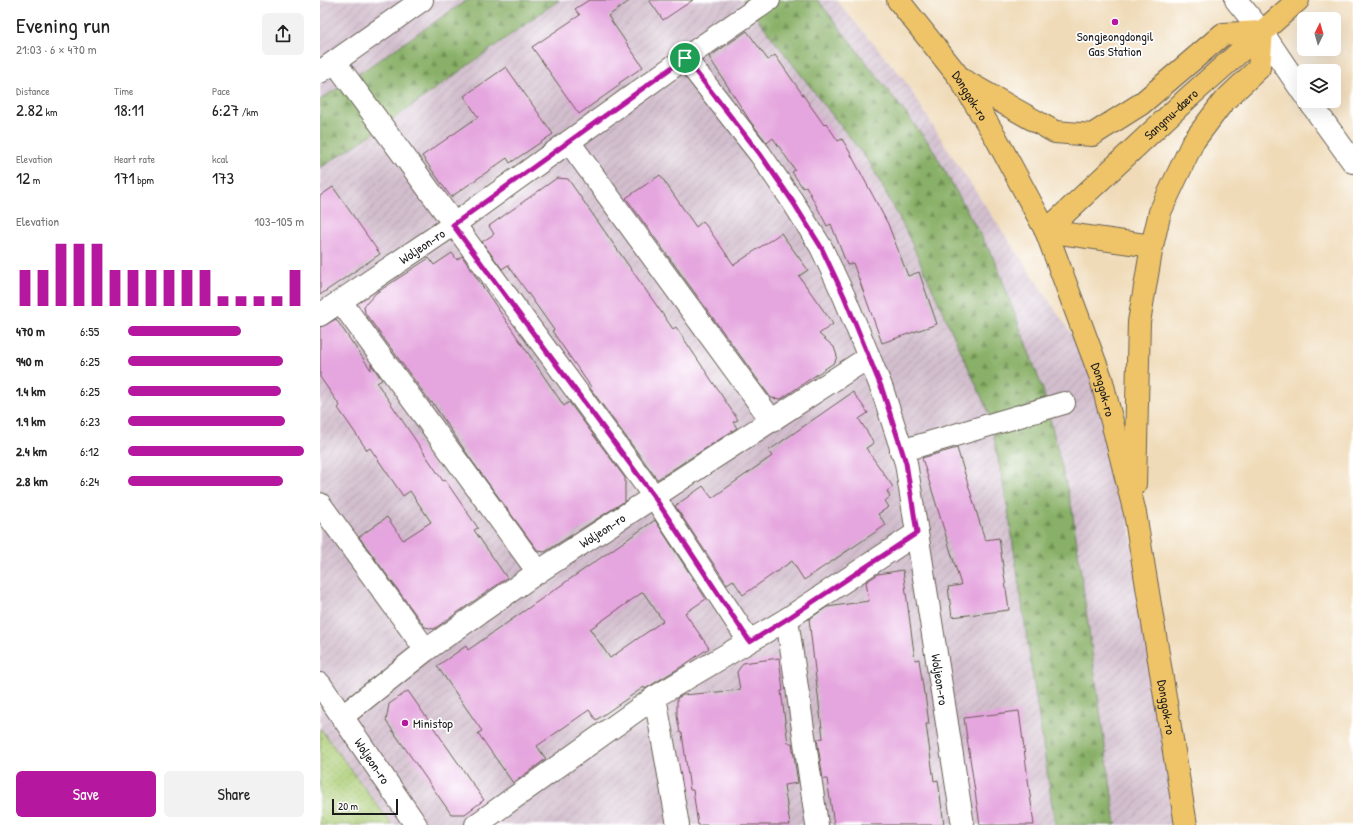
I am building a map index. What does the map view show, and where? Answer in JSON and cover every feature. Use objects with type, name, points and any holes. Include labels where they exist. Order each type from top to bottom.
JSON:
[{"type":"main road","name":"Donggok-ro","points":[[898,0],[959,77],[994,136],[1046,232],[1101,378],[1135,513],[1186,825]]},
{"type":"main road","name":"Sangmu-daero","points":[[1046,232],[1189,97],[1298,0]]},
{"type":"main road","points":[[959,77],[1054,132],[1092,135],[1141,104],[1224,34],[1262,32],[1258,68],[1223,102],[1193,142],[1160,212],[1152,246],[1139,322],[1135,513]]},
{"type":"main road","points":[[1046,232],[1152,246]]},
{"type":"street","points":[[422,0],[327,67],[453,225],[653,495],[750,642]]},
{"type":"street","points":[[685,58],[769,0]]},
{"type":"street","points":[[1236,0],[1262,32],[1297,84]]},
{"type":"street","name":"Woljeon-ro","points":[[320,315],[453,225],[685,58],[760,154],[793,202],[821,247],[882,389],[906,463],[963,825]]},
{"type":"street","points":[[1314,108],[1353,162]]},
{"type":"street","points":[[569,142],[772,421]]},
{"type":"street","points":[[341,302],[538,572]]},
{"type":"street","name":"Woljeon-ro","points":[[343,716],[426,650],[538,572],[653,495],[772,421],[869,357]]},
{"type":"street","points":[[901,451],[1064,403]]},
{"type":"street","points":[[320,504],[426,650]]},
{"type":"street","points":[[476,825],[655,698],[787,619],[917,533]]},
{"type":"street","points":[[787,619],[817,825]]},
{"type":"street","name":"Woljeon-ro","points":[[320,684],[416,825]]},
{"type":"street","points":[[655,698],[678,825]]},
{"type":"shaded area","points":[[320,0],[836,0],[903,78],[952,156],[1101,378],[1186,825],[320,825]]},
{"type":"green space","points":[[467,0],[559,0],[371,135],[320,168],[320,100]]},
{"type":"green space","points":[[743,0],[818,0],[931,146],[996,263],[1043,390],[1072,509],[1116,825],[1055,825],[1007,504],[989,413],[905,229],[871,165]]},
{"type":"green space","points":[[320,728],[392,825],[320,825]]},
{"type":"building","points":[[589,0],[631,0],[608,16],[643,67],[619,83],[620,85],[579,114],[532,47],[580,15],[575,9]]},
{"type":"building","points":[[649,0],[693,0],[663,20]]},
{"type":"building","points":[[747,31],[768,60],[775,55],[824,125],[826,123],[838,141],[842,139],[888,224],[908,276],[919,272],[937,324],[882,343],[853,263],[847,265],[831,224],[827,226],[806,186],[803,188],[792,172],[795,170],[773,138],[767,143],[750,121],[709,57]]},
{"type":"building","points":[[506,67],[553,134],[510,163],[507,158],[451,197],[422,156],[478,117],[464,96]]},
{"type":"building","points":[[660,175],[696,227],[703,221],[734,265],[781,233],[808,270],[799,276],[833,324],[819,334],[834,347],[837,356],[835,362],[781,399],[771,398],[626,198]]},
{"type":"building","points":[[557,178],[568,179],[673,329],[676,327],[738,420],[733,422],[737,428],[658,479],[590,388],[591,387],[552,331],[554,330],[508,265],[502,269],[482,242],[494,234],[489,226]]},
{"type":"building","points":[[333,187],[380,254],[320,295],[320,196]]},
{"type":"building","points":[[452,253],[457,260],[462,256],[564,406],[569,402],[625,478],[625,501],[545,552],[538,551],[472,461],[432,402],[431,403],[365,313],[364,306],[376,293],[429,258],[434,265]]},
{"type":"building","points":[[336,319],[371,370],[371,364],[382,380],[377,383],[443,481],[445,480],[478,528],[474,530],[507,578],[434,629],[425,627],[359,537],[387,517],[403,540],[431,522],[410,491],[403,496],[370,448],[367,450],[338,408],[340,406],[320,377],[320,327]]},
{"type":"building","points":[[853,392],[868,413],[859,419],[874,443],[866,448],[893,487],[887,491],[890,497],[885,501],[889,507],[878,514],[886,525],[804,580],[792,561],[743,595],[733,580],[727,584],[675,506],[703,486],[712,498],[772,456],[768,451]]},
{"type":"building","points":[[957,448],[985,540],[999,538],[1009,610],[952,617],[948,587],[961,585],[922,458]]},
{"type":"building","points":[[655,520],[706,599],[685,613],[709,648],[645,689],[644,687],[596,720],[589,710],[537,746],[546,759],[513,783],[478,733],[482,731],[437,666],[466,646],[468,650]],"holes":[[[643,592],[663,621],[610,658],[590,629]]]},
{"type":"building","points":[[903,570],[915,660],[919,659],[925,694],[929,724],[926,724],[934,781],[938,780],[944,825],[834,825],[827,779],[823,779],[817,739],[823,738],[809,619],[827,607],[869,601],[866,582],[878,574]]},
{"type":"building","points":[[779,658],[783,691],[781,691],[788,743],[792,743],[798,783],[784,785],[790,825],[698,825],[693,790],[690,790],[682,733],[680,733],[677,716],[677,698],[683,695],[740,690],[737,672],[743,663]]},
{"type":"building","points":[[408,691],[484,800],[465,814],[451,814],[386,721],[389,704]]},
{"type":"building","points":[[1019,711],[1034,825],[980,825],[964,718]]},
{"type":"place","name":"Songjeongdongil Gas Station","points":[[1115,22]]},
{"type":"place","name":"Ministop","points":[[405,723]]},
{"type":"route","points":[[685,58],[760,154],[793,202],[821,247],[844,296],[882,389],[906,463],[917,533],[750,642],[653,495],[453,225],[685,58]]}]
